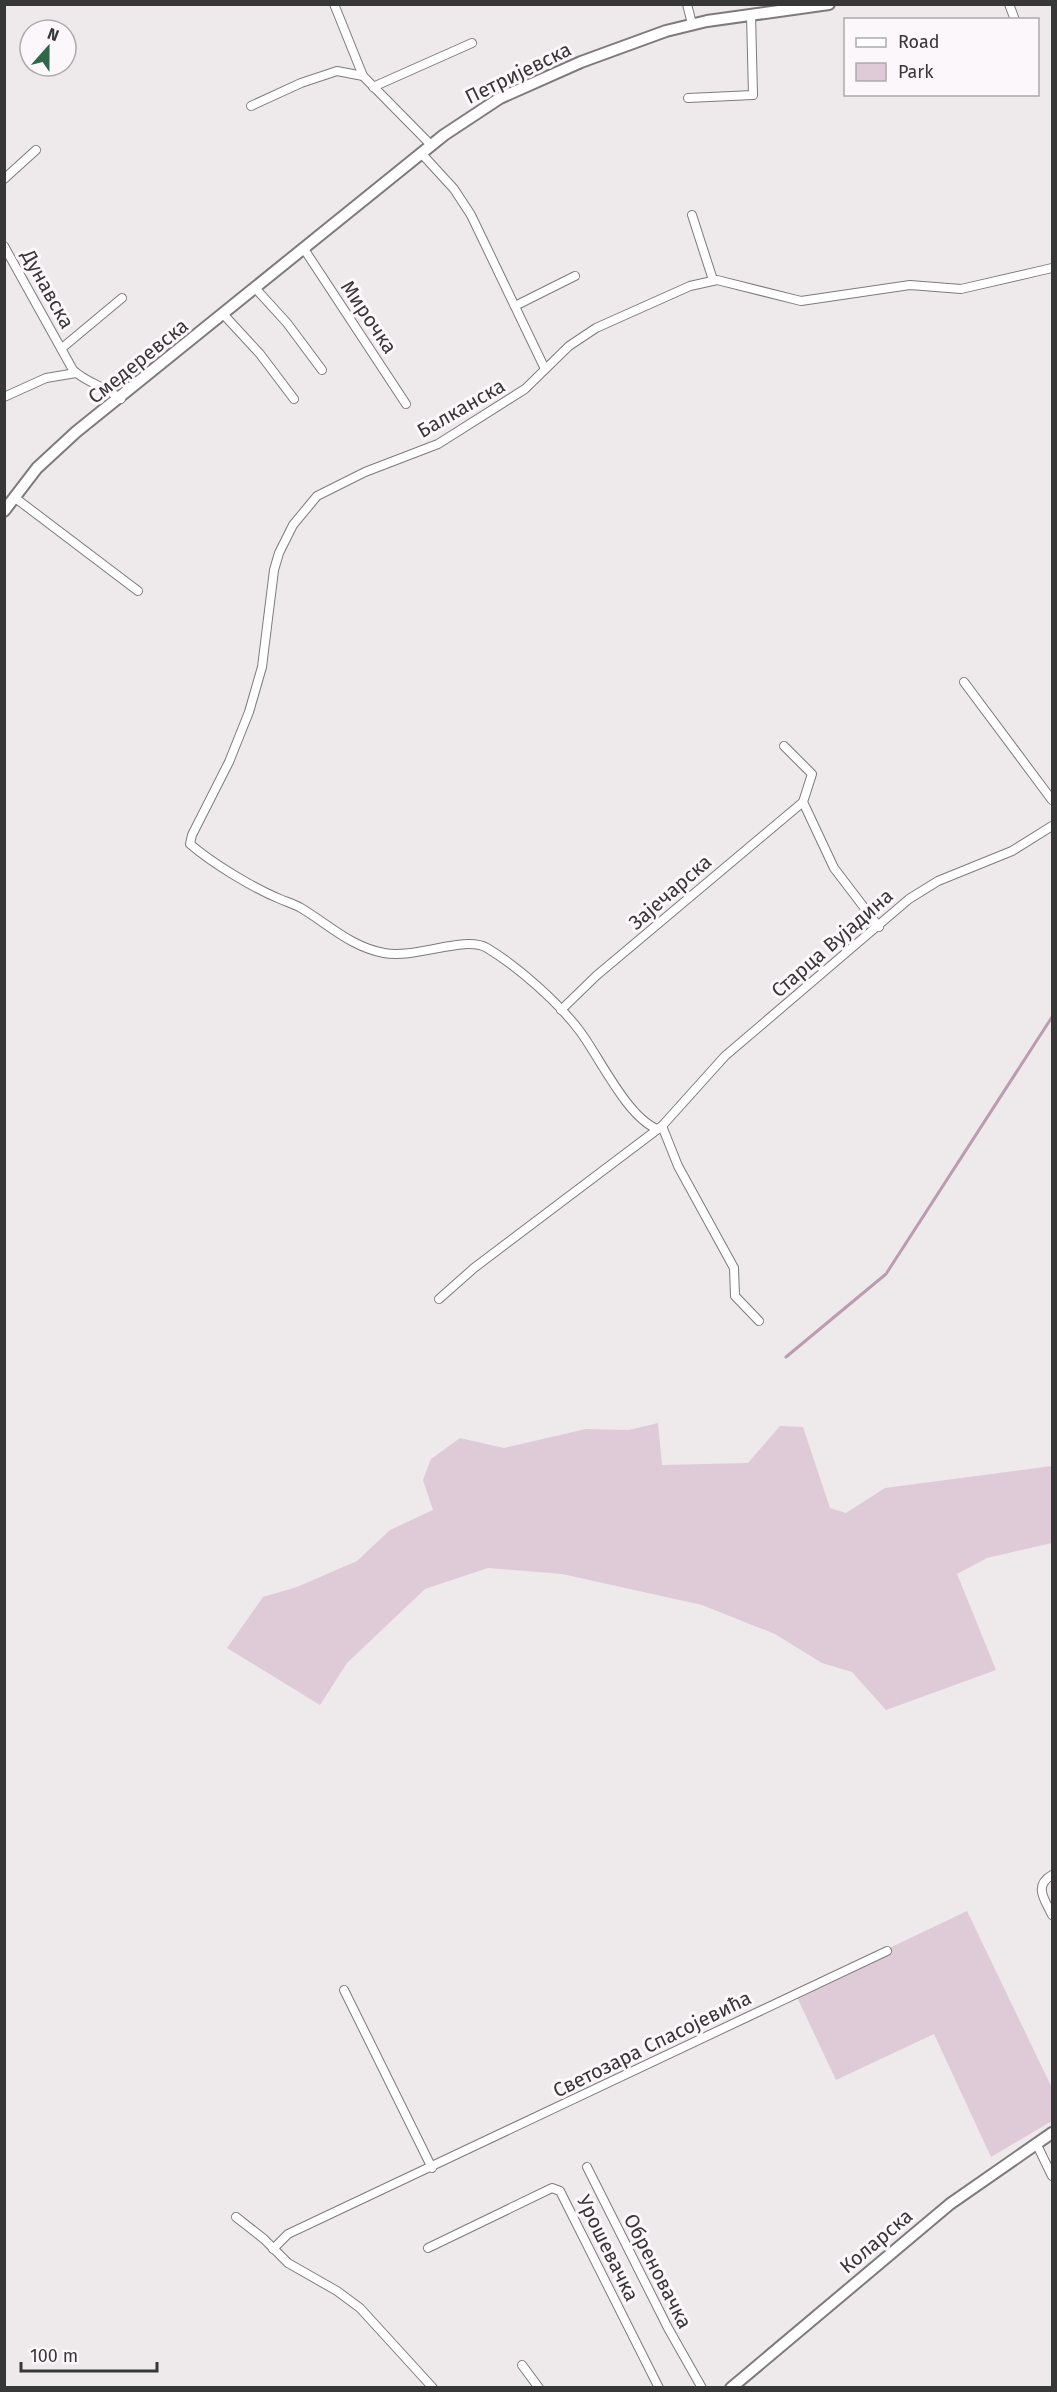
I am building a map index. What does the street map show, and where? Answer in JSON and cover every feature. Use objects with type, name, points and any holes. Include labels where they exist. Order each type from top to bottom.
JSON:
[{"type":"main road","name":"Петријевска","points":[[304,249],[466,118],[513,92],[625,45],[692,24],[787,7],[829,4]]},
{"type":"main road","name":"Смедеревска","points":[[4,511],[14,496],[56,450],[304,249]]},
{"type":"main road","name":"Коларска","points":[[731,2388],[942,2210],[1053,2133]]},
{"type":"street","points":[[334,4],[363,76],[431,145]]},
{"type":"street","points":[[687,4],[692,24]]},
{"type":"street","points":[[688,98],[753,95],[751,15]]},
{"type":"street","points":[[373,87],[472,43]]},
{"type":"street","points":[[251,106],[301,83],[337,71],[363,76]]},
{"type":"street","points":[[4,179],[36,150]]},
{"type":"street","points":[[421,153],[466,207],[545,369]]},
{"type":"street","points":[[692,215],[713,280]]},
{"type":"street","name":"Дунавска","points":[[4,246],[76,373]]},
{"type":"street","name":"Мирочка","points":[[304,249],[406,404]]},
{"type":"street","name":"Балканска","points":[[561,1010],[517,970],[478,944],[470,943],[415,955],[398,956],[364,947],[318,921],[304,909],[279,899],[203,855],[190,844],[192,835],[229,762],[249,712],[262,666],[274,570],[279,553],[293,525],[317,496],[365,472],[438,444],[525,389],[568,346],[596,328],[662,296],[713,280],[732,282],[773,296],[801,301],[910,285],[961,289],[1053,268]]},
{"type":"street","points":[[515,306],[575,276]]},
{"type":"street","points":[[256,288],[287,323],[322,370]]},
{"type":"street","name":"Дунавска","points":[[62,348],[122,298]]},
{"type":"street","points":[[224,315],[260,354],[294,399]]},
{"type":"street","points":[[4,397],[46,378],[76,373],[107,387],[121,399]]},
{"type":"street","points":[[14,496],[138,591]]},
{"type":"street","points":[[964,682],[1053,800]]},
{"type":"street","points":[[784,746],[812,774],[803,802],[834,868],[879,927]]},
{"type":"street","name":"Зајечарска","points":[[561,1010],[596,976],[803,802]]},
{"type":"street","name":"Старца Вујадина","points":[[439,1299],[474,1268],[659,1127],[725,1056],[879,927],[909,899],[930,885],[1012,851],[1053,826]]},
{"type":"street","points":[[561,1010],[578,1028],[624,1097],[649,1124],[659,1127],[734,1268],[735,1296],[759,1321]]},
{"type":"street","points":[[1053,1875],[1043,1882],[1041,1889],[1053,1915]]},
{"type":"street","name":"Светозара Спасојевића","points":[[273,2249],[288,2234],[887,1952]]},
{"type":"street","points":[[344,1990],[432,2168]]},
{"type":"street","points":[[1036,2143],[1053,2176]]},
{"type":"street","name":"Обреновачка","points":[[587,2167],[668,2328],[702,2388]]},
{"type":"street","name":"Урошевачка","points":[[428,2248],[552,2188],[560,2191],[660,2388]]},
{"type":"street","points":[[236,2217],[288,2263],[337,2291],[360,2308],[433,2388]]},
{"type":"street","points":[[522,2365],[539,2388]]},
{"type":"green space","points":[[658,1423],[662,1465],[748,1463],[780,1426],[803,1427],[830,1508],[846,1513],[885,1488],[1052,1466],[1052,1543],[987,1558],[957,1574],[996,1670],[886,1710],[852,1672],[822,1663],[775,1634],[702,1605],[562,1574],[488,1568],[425,1589],[347,1663],[320,1705],[227,1648],[263,1597],[297,1587],[357,1561],[390,1530],[433,1510],[423,1480],[431,1459],[460,1438],[504,1448],[586,1429],[629,1430]]},
{"type":"green space","points":[[967,1911],[1052,2088],[1052,2121],[991,2157],[934,2034],[836,2080],[795,1993]]},
{"type":"waterway","points":[[786,1357],[886,1274],[1052,1017]]}]
